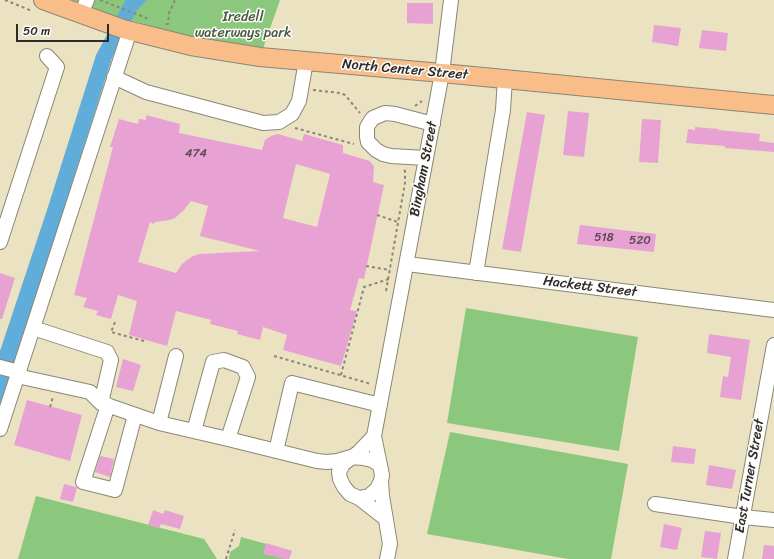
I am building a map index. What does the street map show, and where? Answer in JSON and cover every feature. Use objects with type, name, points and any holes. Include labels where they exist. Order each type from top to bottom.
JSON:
[{"type":"main road","name":"North Center Street","points":[[43,0],[84,7],[130,30],[191,46],[260,57],[774,105]]},
{"type":"street","name":"Bingham Street","points":[[374,436],[374,404],[407,264],[442,73],[451,0]]},
{"type":"street","points":[[0,430],[130,30]]},
{"type":"street","points":[[0,242],[57,68],[47,56]]},
{"type":"street","points":[[114,77],[146,92],[263,123],[279,122],[292,114],[299,101],[306,61]]},
{"type":"street","points":[[476,273],[502,117],[505,79]]},
{"type":"street","points":[[426,158],[391,156],[383,154],[371,146],[366,132],[373,118],[385,113],[395,114],[433,124]]},
{"type":"street","name":"Hackett Street","points":[[407,264],[774,310]]},
{"type":"street","points":[[33,328],[107,352],[110,360],[105,404],[83,482],[115,490],[135,415]]},
{"type":"street","name":"East Turner Street","points":[[735,559],[774,345]]},
{"type":"street","points":[[159,423],[176,356]]},
{"type":"street","points":[[194,431],[213,362],[224,360],[243,367],[248,377],[228,439]]},
{"type":"street","points":[[0,367],[18,374],[90,392],[105,404],[159,423],[316,461],[327,462],[351,457],[372,460],[380,465]]},
{"type":"street","points":[[276,451],[292,383],[374,404]]},
{"type":"street","points":[[344,488],[340,479],[340,472],[343,464],[359,452],[374,436]]},
{"type":"street","points":[[374,436],[382,475],[382,496],[390,544],[387,559]]},
{"type":"street","points":[[316,461],[350,494],[359,498],[386,519]]},
{"type":"street","points":[[359,498],[370,496],[377,489],[381,481]]},
{"type":"street","points":[[655,504],[774,520]]},
{"type":"path","points":[[99,0],[154,21]]},
{"type":"path","points":[[161,22],[168,24],[169,13],[174,0]]},
{"type":"path","points":[[307,90],[340,93],[345,95],[362,115]]},
{"type":"path","points":[[386,294],[405,183],[405,171],[402,168]]},
{"type":"path","points":[[377,215],[398,222]]},
{"type":"path","points":[[366,266],[390,270]]},
{"type":"path","points":[[341,375],[364,287],[388,279]]},
{"type":"path","points":[[115,322],[111,332],[144,341]]},
{"type":"path","points":[[274,356],[371,384],[374,404]]},
{"type":"path","points":[[50,407],[53,397]]},
{"type":"path","points":[[226,559],[235,530]]},
{"type":"green space","name":"Iredell waterways park","points":[[60,0],[280,0],[260,57]]},
{"type":"green space","points":[[466,308],[638,337],[619,451],[447,423]]},
{"type":"green space","points":[[450,432],[628,464],[611,559],[568,559],[427,534]]},
{"type":"green space","points":[[36,496],[204,539],[217,559],[18,559]]},
{"type":"green space","points":[[241,537],[292,551],[289,559],[229,559],[230,552],[239,546]]},
{"type":"water","points":[[126,0],[147,0],[137,10],[112,58],[0,405],[0,351],[47,210],[96,55]]},
{"type":"building","points":[[407,3],[433,3],[433,24],[407,23]]},
{"type":"building","points":[[654,25],[681,28],[678,46],[652,42]]},
{"type":"building","points":[[702,30],[728,33],[726,51],[699,48]]},
{"type":"building","points":[[568,111],[589,113],[584,157],[563,155]]},
{"type":"building","points":[[527,112],[545,115],[521,252],[502,249]]},
{"type":"building","points":[[146,115],[180,124],[179,133],[262,150],[265,140],[271,136],[278,134],[302,141],[304,134],[343,145],[343,153],[370,161],[374,167],[373,182],[384,185],[364,279],[359,278],[350,310],[357,311],[341,366],[283,350],[287,335],[263,327],[260,340],[237,334],[238,331],[210,324],[211,320],[176,311],[167,346],[129,335],[137,301],[118,295],[111,319],[96,315],[98,311],[83,307],[87,298],[74,295],[113,147],[110,147],[119,119],[138,124],[139,119],[146,120]],"holes":[[[296,164],[330,174],[317,227],[283,218]],[[191,201],[208,206],[200,236],[260,251],[199,254],[193,256],[182,264],[176,273],[138,262],[150,222],[154,224],[155,222],[175,218]]]},
{"type":"building","points":[[642,119],[661,120],[658,163],[639,162]]},
{"type":"building","points":[[695,127],[760,134],[759,141],[774,143],[774,152],[686,143],[688,129],[695,130]]},
{"type":"building","points":[[580,225],[656,234],[654,252],[577,244]]},
{"type":"building","points":[[0,273],[15,278],[2,319],[0,319]]},
{"type":"building","points":[[709,334],[750,340],[741,400],[720,397],[723,376],[728,377],[731,357],[707,353]]},
{"type":"building","points":[[123,359],[141,365],[133,391],[116,387]]},
{"type":"building","points":[[27,400],[82,415],[70,461],[14,445]]},
{"type":"building","points":[[673,446],[696,449],[694,464],[671,462]]},
{"type":"building","points":[[100,456],[114,459],[110,477],[95,472]]},
{"type":"building","points":[[709,465],[736,470],[732,489],[706,485]]},
{"type":"building","points":[[64,484],[77,488],[73,502],[60,499]]},
{"type":"building","points":[[153,510],[163,514],[165,510],[184,516],[180,529],[161,524],[159,528],[148,525]]},
{"type":"building","points":[[664,524],[682,528],[677,550],[660,547]]},
{"type":"building","points":[[705,531],[721,533],[717,559],[701,557]]},
{"type":"building","points":[[266,543],[292,551],[289,559],[263,554]]},
{"type":"building","points":[[764,545],[774,546],[774,559],[762,559]]}]
